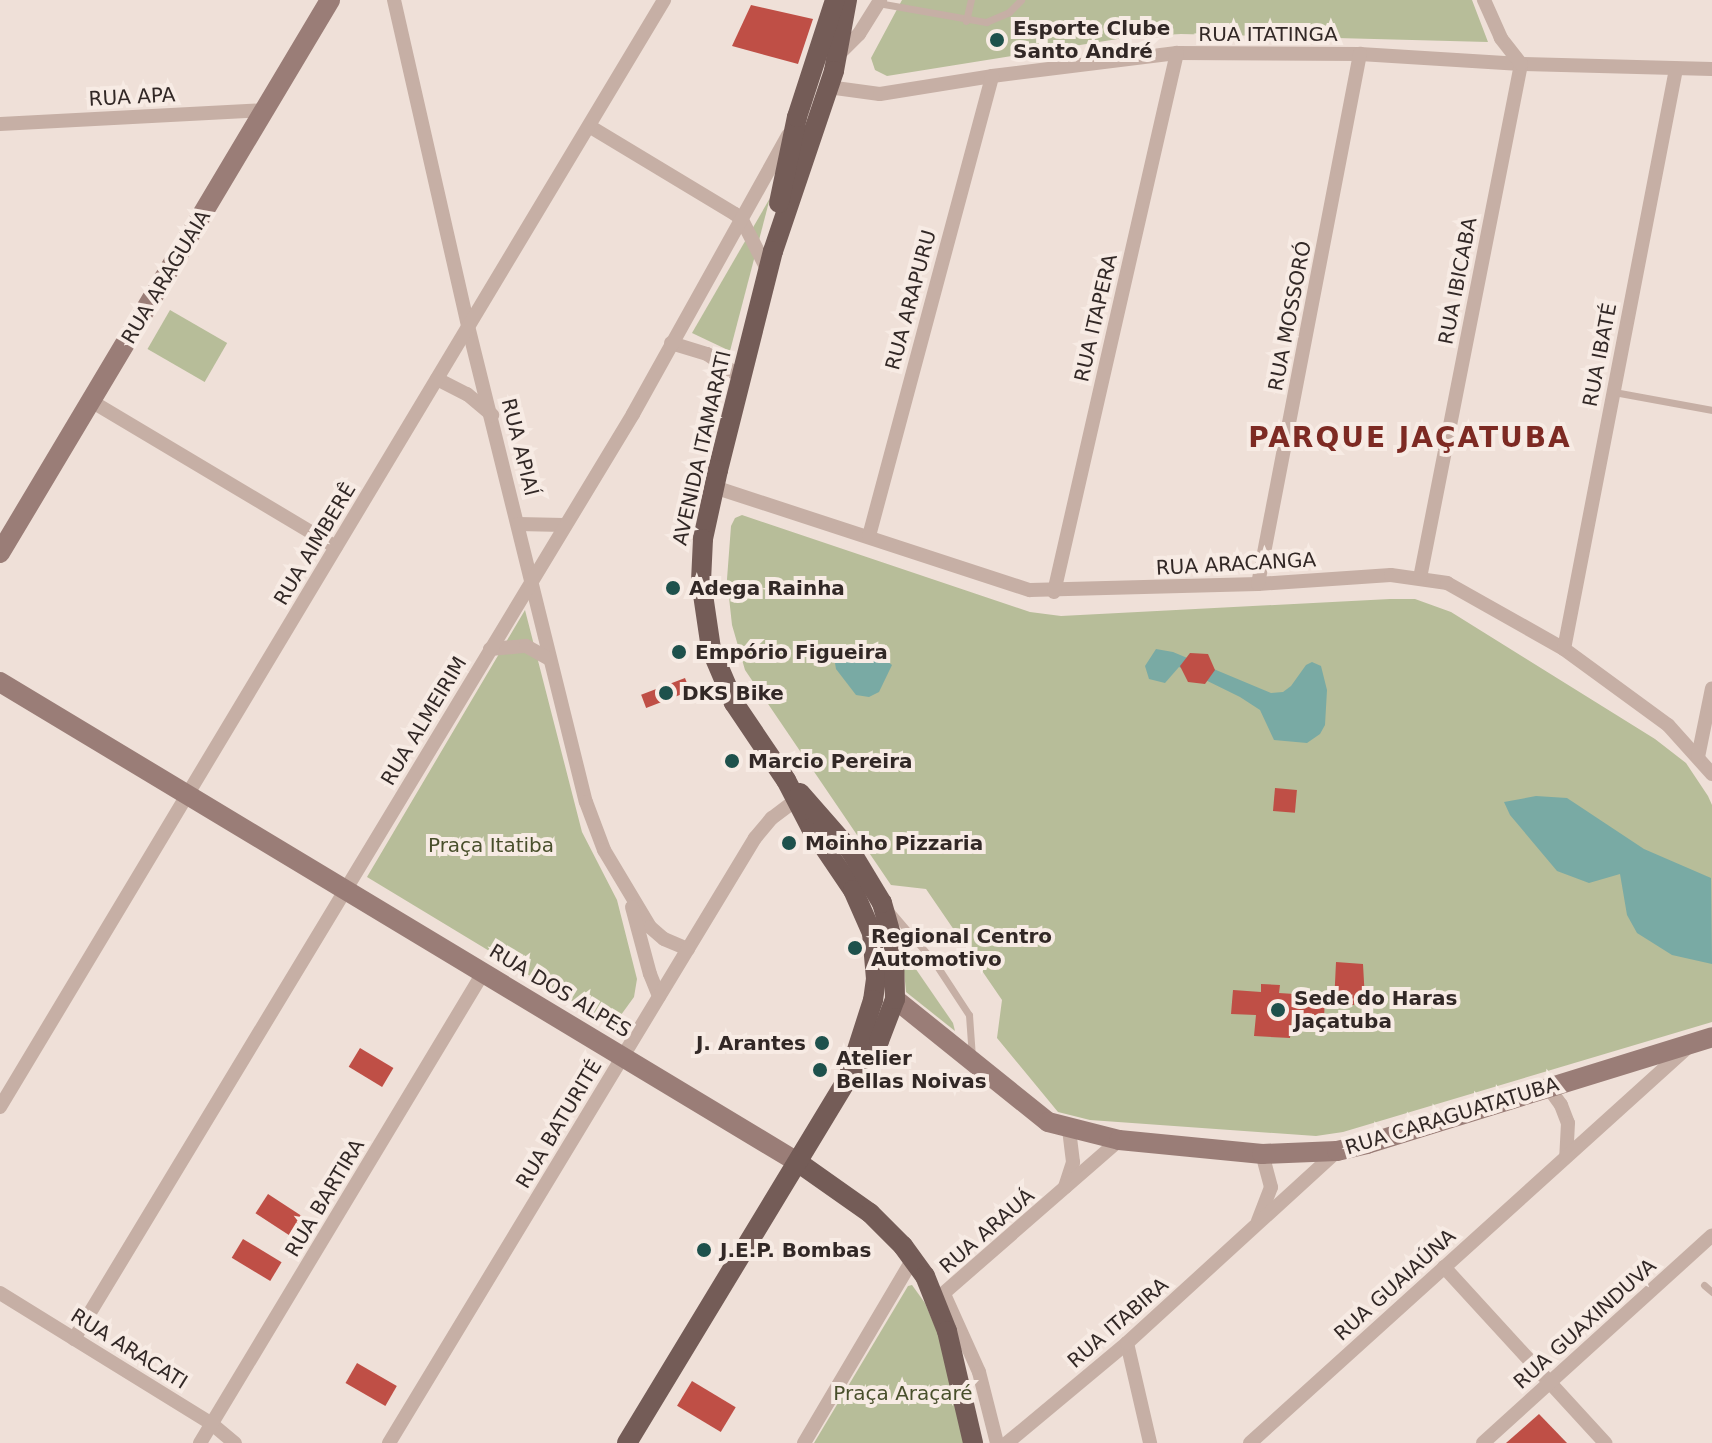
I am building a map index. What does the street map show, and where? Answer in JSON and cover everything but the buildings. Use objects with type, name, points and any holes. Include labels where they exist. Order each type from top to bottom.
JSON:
[{"type":"main road","name":"AVENIDA ITAMARATI","points":[[627,1443],[848,1078],[879,1041],[895,999],[894,945],[882,903],[850,850],[799,797],[734,703],[711,649],[701,581],[703,539],[714,487],[771,261],[838,55],[838,3]]},
{"type":"main road","name":"AVENIDA ITAMARATI","points":[[771,261],[781,184],[797,117],[838,3]]},
{"type":"main road","points":[[828,87],[822,74],[838,3]]},
{"type":"main road","name":"AVENIDA ITAMARATI","points":[[799,797],[853,890],[872,933],[876,979],[873,1000],[848,1078]]},
{"type":"main road","points":[[872,933],[881,954],[886,987],[895,999]]},
{"type":"main road","name":"RUA DOS ALPES","points":[[799,1163],[870,1213],[913,1259],[940,1297],[973,1443]]},
{"type":"street","name":"RUA ARAGUAIA","points":[[0,553],[330,0]]},
{"type":"street","name":"RUA APIAÍ","points":[[394,0],[468,326],[586,802],[604,850],[629,895],[658,934],[688,949]]},
{"type":"street","name":"RUA AIMBERÊ","points":[[0,1107],[664,0]]},
{"type":"street","points":[[1484,0],[1501,38],[1521,64]]},
{"type":"street","points":[[838,55],[859,34],[879,2]]},
{"type":"street","name":"RUA ITATINGA","points":[[828,87],[880,94],[992,76],[1177,53],[1360,54],[1521,64],[1712,69]]},
{"type":"street","name":"RUA ITAPERA","points":[[1054,592],[1177,53]]},
{"type":"street","name":"RUA MOSSORÓ","points":[[1258,584],[1360,54]]},
{"type":"street","name":"RUA IBICABA","points":[[1420,578],[1521,64]]},
{"type":"street","name":"RUA IBATÉ","points":[[1564,649],[1676,69]]},
{"type":"street","name":"RUA ARAPURU","points":[[869,536],[992,76]]},
{"type":"street","name":"RUA APA","points":[[0,124],[266,110]]},
{"type":"street","name":"RUA ALMEIRIM","points":[[74,1339],[564,525],[742,220],[797,117]]},
{"type":"street","points":[[589,126],[742,220],[771,261]]},
{"type":"street","points":[[671,343],[707,354],[742,378]]},
{"type":"street","points":[[437,379],[467,394],[492,415]]},
{"type":"street","points":[[91,401],[336,547]]},
{"type":"street","name":"RUA ARACANGA","points":[[714,487],[1030,590],[1054,592],[1258,584],[1391,575],[1447,583],[1564,649],[1668,725],[1712,774]]},
{"type":"street","points":[[518,524],[564,525]]},
{"type":"street","points":[[490,649],[526,646],[549,659]]},
{"type":"street","name":"RUA DOS ALPES","points":[[0,682],[799,1163]]},
{"type":"street","points":[[1698,757],[1712,688]]},
{"type":"street","name":"RUA BATURITÉ","points":[[389,1443],[755,838],[799,797]]},
{"type":"street","name":"RUA APIAÍ","points":[[629,895],[659,996]]},
{"type":"street","name":"RUA BARTIRA","points":[[200,1443],[483,973]]},
{"type":"street","name":"RUA CARAGUATATUBA","points":[[895,999],[1029,1109],[1069,1130],[1119,1140],[1262,1154],[1337,1151],[1703,1040]]},
{"type":"street","name":"RUA GUAIAÚNA","points":[[1250,1443],[1566,1156],[1703,1040]]},
{"type":"street","points":[[1548,1087],[1561,1105],[1568,1123],[1566,1156]]},
{"type":"street","name":"RUA ARAUÁ","points":[[1063,1191],[1073,1162],[1069,1130]]},
{"type":"street","name":"RUA ARAUÁ","points":[[940,1297],[1119,1140]]},
{"type":"street","name":"RUA ITABIRA","points":[[1007,1443],[1253,1232],[1337,1151]]},
{"type":"street","name":"RUA ITABIRA","points":[[1253,1232],[1271,1187],[1262,1154]]},
{"type":"street","name":"RUA GUAXINDUVA","points":[[1483,1443],[1712,1235]]},
{"type":"street","points":[[804,1443],[913,1259]]},
{"type":"street","points":[[1444,1267],[1605,1443]]},
{"type":"street","name":"RUA ARACATI","points":[[0,1293],[212,1424],[235,1443]]},
{"type":"street","name":"RUA DOS ALPES","points":[[940,1297],[979,1372],[997,1443]]},
{"type":"street","points":[[1127,1343],[1150,1443]]},
{"type":"lane","points":[[966,21],[971,0]]},
{"type":"lane","points":[[1009,12],[1011,0]]},
{"type":"lane","points":[[879,2],[966,21],[986,22],[1009,12],[1021,0]]},
{"type":"lane","points":[[1614,392],[1712,410]]},
{"type":"lane","points":[[882,903],[899,917],[969,1015],[972,1063]]},
{"type":"lane","points":[[1704,1285],[1712,1292]]},
{"type":"green space","name":"Esporte Clube Santo André","points":[[902,0],[1472,0],[1488,42],[1181,34],[1130,37],[887,76],[875,70],[871,58]]},
{"type":"green space","points":[[770,198],[730,351],[692,333]]},
{"type":"green space","points":[[170,310],[227,343],[205,382],[148,349]]},
{"type":"green space","points":[[742,515],[1030,612],[1061,616],[1415,599],[1451,612],[1655,739],[1686,763],[1708,796],[1712,805],[1712,1022],[1343,1132],[1316,1136],[1090,1120],[1058,1112],[997,1038],[1002,1000],[926,889],[891,885],[745,670],[732,625],[727,579],[731,526],[735,518]]},
{"type":"green space","name":"Praça Itatiba","points":[[525,610],[582,832],[617,900],[637,979],[634,997],[613,1026],[367,877]]},
{"type":"green space","points":[[902,949],[953,1023],[955,1031],[906,992]]},
{"type":"green space","name":"Praça Araçaré","points":[[912,1285],[925,1303],[942,1343],[964,1443],[814,1443],[908,1286]]},
{"type":"water","points":[[1156,649],[1173,652],[1271,693],[1283,692],[1291,686],[1306,665],[1312,662],[1321,666],[1327,690],[1325,725],[1320,734],[1307,743],[1274,740],[1260,710],[1179,667],[1165,683],[1149,679],[1145,666]]},
{"type":"water","points":[[852,650],[878,654],[892,665],[879,692],[869,697],[856,695],[836,669],[834,657]]},
{"type":"water","points":[[1536,796],[1567,798],[1644,849],[1711,878],[1712,964],[1672,955],[1637,933],[1627,915],[1620,874],[1589,883],[1557,871],[1510,815],[1504,802]]},
{"type":"place","name":"Esporte Clube Santo André","points":[[997,40]]},
{"type":"place","name":"Adega Rainha","points":[[673,588]]},
{"type":"place","name":"Empório Figueira","points":[[679,652]]},
{"type":"place","name":"DKS Bike","points":[[666,693]]},
{"type":"place","name":"Marcio Pereira","points":[[732,761]]},
{"type":"place","name":"Moinho Pizzaria","points":[[789,843]]},
{"type":"place","name":"Regional Centro Automotivo","points":[[855,948]]},
{"type":"place","name":"Sede do Haras Jaçatuba","points":[[1278,1010]]},
{"type":"place","name":"J. Arantes","points":[[822,1043]]},
{"type":"place","name":"Atelier Bellas Noivas","points":[[820,1070]]},
{"type":"place","name":"J.E.P. Bombas","points":[[704,1250]]},
{"type":"district","name":"PARQUE JAÇATUBA","points":[[1410,438]]}]
